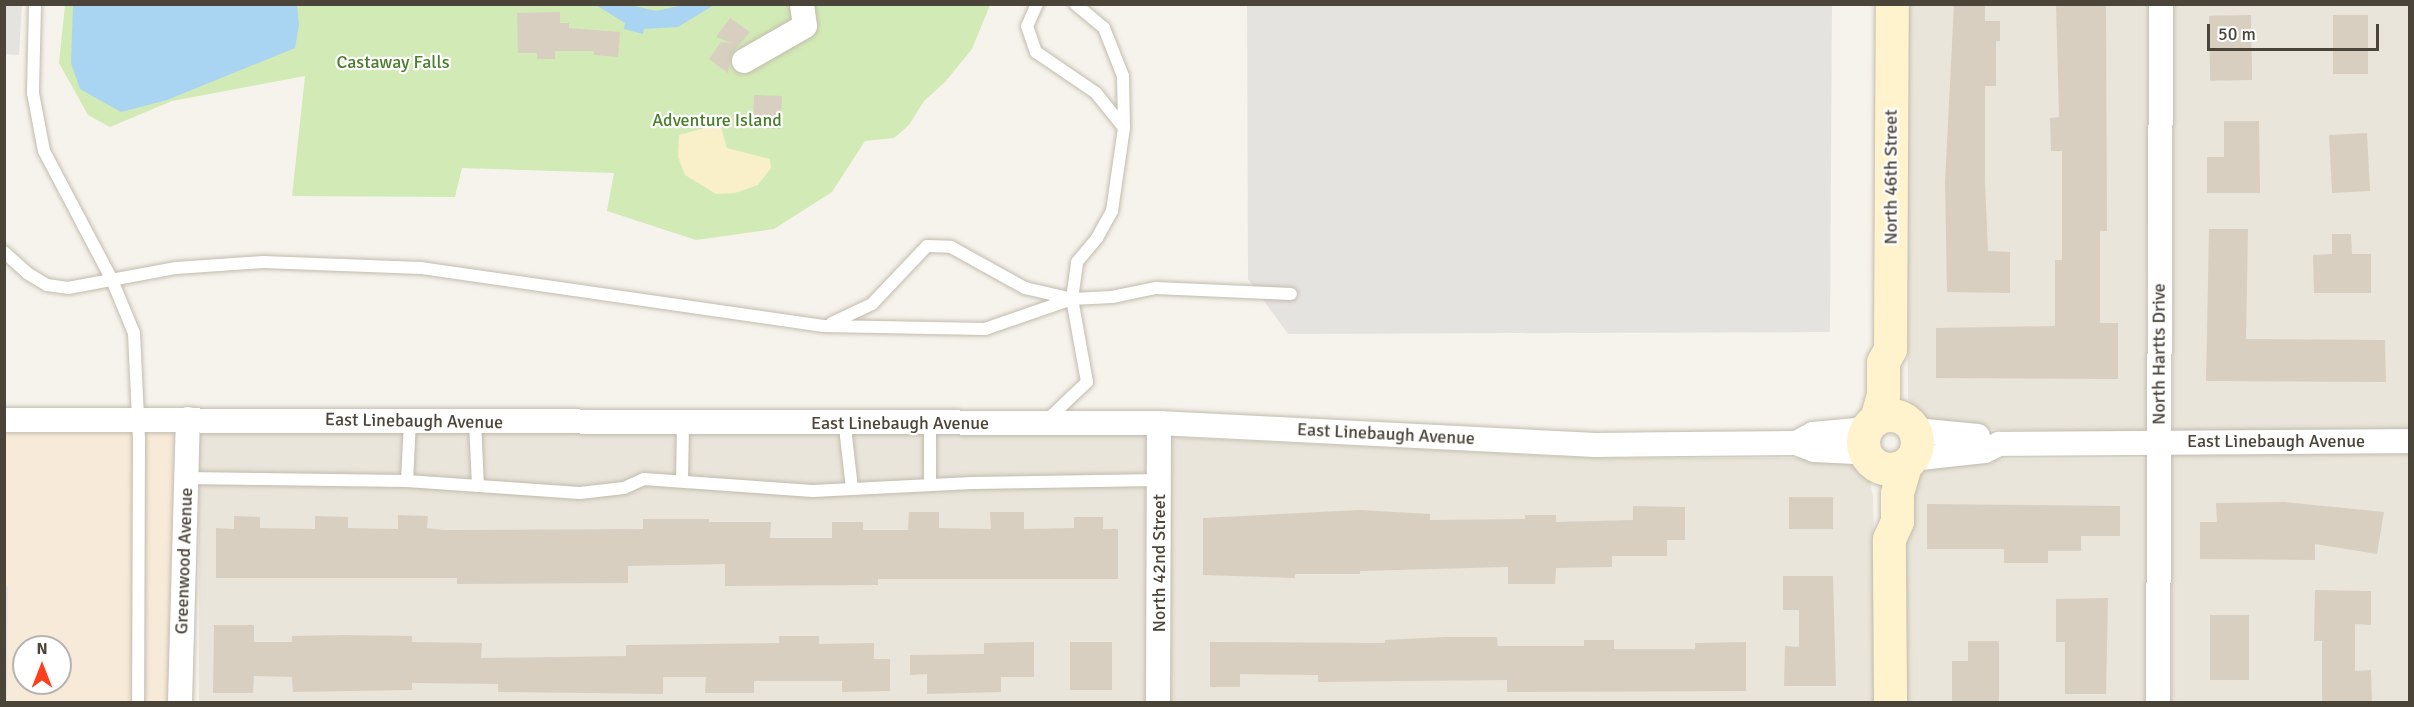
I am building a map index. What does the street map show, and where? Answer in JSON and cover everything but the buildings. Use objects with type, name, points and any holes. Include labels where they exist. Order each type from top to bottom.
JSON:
[{"type":"street","name":"North 46th Street","points":[[1890,702],[1889,539],[1897,521],[1897,436],[1883,395],[1884,362],[1890,348],[1892,4]]},
{"type":"street","name":"North Hartts Drive","points":[[2158,702],[2161,4]]},
{"type":"street","points":[[744,61],[806,12]]},
{"type":"street","name":"East Linebaugh Avenue","points":[[4,420],[188,419],[683,424],[1160,423],[1595,445],[1796,443],[1814,450],[1855,452],[1870,460]]},
{"type":"street","name":"Greenwood Avenue","points":[[180,702],[188,419]]},
{"type":"street","name":"North 42nd Street","points":[[1158,702],[1160,423]]},
{"type":"street","name":"East Linebaugh Avenue","points":[[1796,443],[1813,434],[1851,431],[1897,436],[1985,451],[1999,444],[2409,441]]},
{"type":"street","points":[[1870,460],[1889,469],[1897,436]]},
{"type":"street","name":"North 46th Street","points":[[1870,460],[1881,522],[1889,539]]},
{"type":"lane","points":[[35,4],[33,93],[44,151],[112,280],[134,333],[138,420],[138,702]]},
{"type":"lane","points":[[1037,4],[1027,26],[1036,52],[1096,93],[1124,128]]},
{"type":"lane","points":[[1045,422],[1087,382],[1072,300],[1077,262],[1097,238],[1112,211],[1124,128],[1123,76],[1104,28],[1075,4]]},
{"type":"lane","points":[[823,326],[850,318],[872,304],[927,246],[951,247],[1024,288],[1072,300]]},
{"type":"lane","points":[[4,252],[27,273],[47,285],[68,288],[176,268],[263,262],[421,268],[823,326],[985,329],[1072,300],[1112,297],[1156,288],[1291,294]]},
{"type":"lane","points":[[407,481],[410,421]]},
{"type":"lane","points":[[475,422],[478,486]]},
{"type":"lane","points":[[930,422],[930,485]]},
{"type":"lane","points":[[848,423],[846,436],[852,489]]},
{"type":"lane","points":[[682,481],[683,424]]},
{"type":"lane","points":[[186,478],[407,481],[580,493],[624,488],[644,479],[813,491],[930,485],[1159,480]]},
{"type":"shaded area","points":[[4,5],[22,5],[19,55],[5,54]]},
{"type":"shaded area","points":[[1247,5],[1832,5],[1830,332],[1288,334],[1248,279]]},
{"type":"shaded area","points":[[1906,5],[2149,5],[2147,432],[1956,429],[1928,426],[1915,416],[1908,398]]},
{"type":"shaded area","points":[[2173,5],[2409,5],[2409,432],[2173,432]]},
{"type":"shaded area","points":[[4,433],[175,433],[168,702],[5,702]]},
{"type":"shaded area","points":[[199,433],[1148,433],[1148,702],[199,702]]},
{"type":"shaded area","points":[[1171,437],[1594,458],[1847,458],[1861,464],[1869,477],[1873,497],[1878,702],[1170,702]]},
{"type":"shaded area","points":[[2171,454],[2409,454],[2409,702],[2171,702]]},
{"type":"shaded area","points":[[2147,459],[2146,702],[1903,702],[1903,498],[1922,464],[1944,460]]},
{"type":"shaded area","points":[[4,581],[8,588],[7,702],[4,702]]},
{"type":"green space","name":"Adventure Island","points":[[65,5],[990,5],[972,49],[945,82],[924,101],[909,125],[894,138],[865,141],[832,192],[774,229],[696,240],[607,211],[614,173],[462,168],[455,197],[292,196],[305,76],[172,101],[110,127],[88,115],[59,63]]},
{"type":"sand","points":[[720,124],[727,148],[770,159],[771,168],[758,185],[735,193],[716,194],[685,175],[678,157],[679,135]]},
{"type":"water","points":[[73,5],[297,5],[299,25],[295,48],[167,100],[121,112],[80,89],[71,63]]},
{"type":"water","points":[[596,5],[630,5],[656,11],[683,5],[714,5],[678,27],[644,29],[643,34],[624,29],[625,23]]},
{"type":"park label","name":"Castaway Falls","points":[[393,62]]}]
